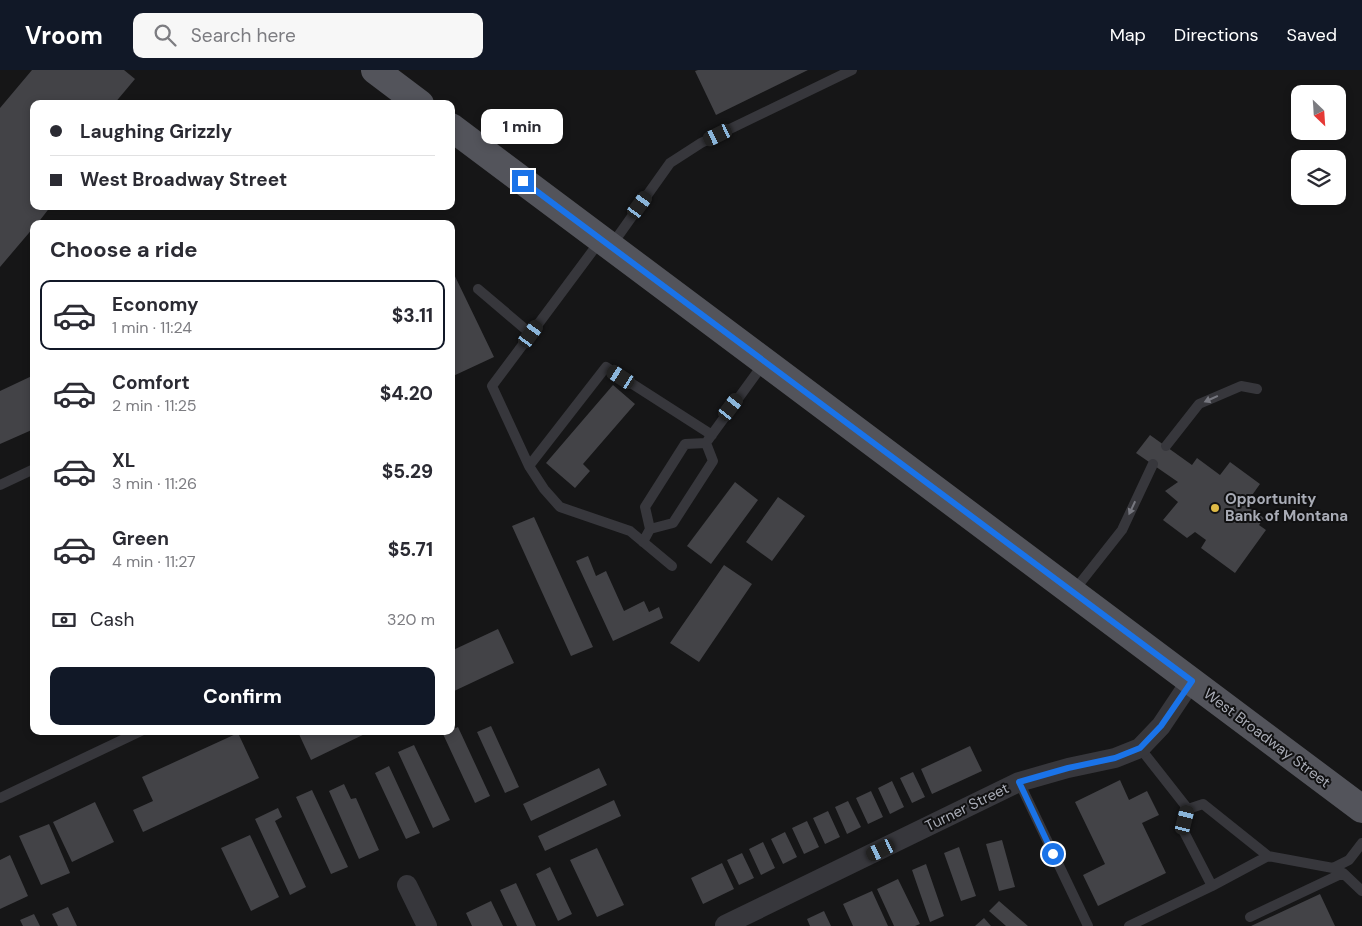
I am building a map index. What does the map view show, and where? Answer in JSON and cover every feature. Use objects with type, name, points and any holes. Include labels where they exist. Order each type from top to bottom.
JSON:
[{"type":"main road","points":[[375,70],[415,100]]},
{"type":"main road","name":"West Broadway Street","points":[[455,130],[1362,809]]},
{"type":"street","name":"Turner Street","points":[[726,925],[1019,782],[1068,768],[1115,758],[1140,748],[1161,726],[1192,681]]},
{"type":"street","points":[[407,885],[427,926]]},
{"type":"lane","points":[[672,566],[630,531],[560,506],[544,489],[529,466],[492,386],[531,334],[670,163],[701,143],[852,70]]},
{"type":"lane","points":[[478,289],[531,334]]},
{"type":"lane","points":[[643,542],[650,530],[645,507],[685,444],[709,439],[765,362]]},
{"type":"lane","points":[[529,466],[606,367],[709,439],[712,461],[673,523],[650,530]]},
{"type":"lane","points":[[1166,446],[1199,404],[1241,386],[1257,389]]},
{"type":"lane","points":[[1073,592],[1122,530],[1153,464]]},
{"type":"lane","points":[[0,486],[30,471]]},
{"type":"lane","points":[[0,798],[133,735]]},
{"type":"lane","points":[[1140,748],[1188,809]]},
{"type":"lane","points":[[1019,782],[1088,926]]},
{"type":"lane","points":[[1188,809],[1203,804],[1268,856],[1333,868],[1343,873],[1362,891]]},
{"type":"lane","points":[[1188,809],[1183,830],[1212,886]]},
{"type":"lane","points":[[1333,868],[1348,860],[1362,843]]},
{"type":"lane","points":[[1129,926],[1212,886],[1268,856]]},
{"type":"lane","points":[[1250,917],[1343,873]]},
{"type":"building","points":[[32,70],[124,70],[135,79],[117,100],[30,100],[30,210],[48,210],[40,220],[30,220],[30,232],[0,267],[0,108]]},
{"type":"building","points":[[808,70],[716,115],[695,71]]},
{"type":"building","points":[[455,276],[494,357],[455,375]]},
{"type":"building","points":[[30,377],[30,431],[0,444],[0,391]]},
{"type":"building","points":[[613,385],[635,404],[583,464],[590,471],[575,488],[546,463]]},
{"type":"building","points":[[1150,435],[1192,465],[1197,458],[1220,475],[1230,462],[1260,484],[1245,505],[1264,518],[1259,525],[1266,530],[1235,573],[1201,548],[1206,540],[1195,532],[1187,538],[1163,520],[1178,502],[1165,491],[1178,482],[1136,453]]},
{"type":"building","points":[[735,482],[758,500],[711,564],[687,546]]},
{"type":"building","points":[[778,497],[805,516],[772,561],[746,542]]},
{"type":"building","points":[[534,517],[593,647],[571,656],[512,526]]},
{"type":"building","points":[[588,556],[596,576],[606,571],[624,611],[644,601],[649,612],[659,607],[663,618],[613,641],[576,561]]},
{"type":"building","points":[[724,565],[752,584],[699,662],[670,643]]},
{"type":"building","points":[[498,629],[514,663],[455,691],[455,649]]},
{"type":"building","points":[[491,726],[519,787],[505,793],[477,732]]},
{"type":"building","points":[[458,727],[490,796],[475,803],[443,735],[455,735],[455,728]]},
{"type":"building","points":[[234,735],[239,735],[259,778],[143,832],[133,810],[153,801],[142,777]]},
{"type":"building","points":[[299,735],[363,735],[311,760]]},
{"type":"building","points":[[414,745],[450,820],[433,828],[398,752]]},
{"type":"building","points":[[970,746],[982,771],[932,794],[921,769]]},
{"type":"building","points":[[389,766],[420,833],[406,839],[375,773]]},
{"type":"building","points":[[599,768],[607,785],[531,821],[523,804]]},
{"type":"building","points":[[913,772],[925,797],[912,803],[900,778]]},
{"type":"building","points":[[1120,780],[1129,800],[1147,791],[1159,815],[1142,823],[1166,873],[1098,906],[1083,875],[1105,864],[1075,802]]},
{"type":"building","points":[[892,781],[904,807],[890,814],[878,788]]},
{"type":"building","points":[[344,784],[351,799],[356,798],[379,850],[359,859],[329,791]]},
{"type":"building","points":[[312,790],[348,867],[331,874],[296,797]]},
{"type":"building","points":[[871,791],[883,817],[868,824],[856,798]]},
{"type":"building","points":[[614,800],[621,816],[545,851],[538,836]]},
{"type":"building","points":[[848,801],[861,827],[847,834],[835,807]]},
{"type":"building","points":[[95,802],[114,842],[72,862],[53,822]]},
{"type":"building","points":[[278,808],[282,817],[275,821],[306,887],[290,895],[255,819]]},
{"type":"building","points":[[828,811],[840,837],[825,844],[813,818]]},
{"type":"building","points":[[807,821],[819,847],[804,854],[792,828]]},
{"type":"building","points":[[49,824],[70,873],[41,885],[19,836]]},
{"type":"building","points":[[785,832],[797,857],[783,864],[771,839]]},
{"type":"building","points":[[250,835],[279,897],[251,911],[221,848]]},
{"type":"building","points":[[1002,840],[1015,887],[999,891],[986,844]]},
{"type":"building","points":[[763,842],[775,868],[761,875],[749,849]]},
{"type":"building","points":[[959,847],[976,896],[961,901],[944,853]]},
{"type":"building","points":[[597,848],[624,905],[597,917],[570,860]]},
{"type":"building","points":[[742,853],[754,878],[739,885],[727,860]]},
{"type":"building","points":[[10,855],[28,896],[0,909],[0,860]]},
{"type":"building","points":[[722,863],[734,889],[703,904],[691,878]]},
{"type":"building","points":[[926,864],[944,916],[930,922],[912,870]]},
{"type":"building","points":[[550,867],[572,914],[558,921],[536,874]]},
{"type":"building","points":[[898,879],[920,924],[915,926],[894,926],[877,889]]},
{"type":"building","points":[[516,883],[536,926],[517,926],[500,890]]},
{"type":"building","points":[[872,891],[888,926],[853,926],[843,904]]},
{"type":"building","points":[[1320,894],[1335,926],[1251,926]]},
{"type":"building","points":[[491,901],[503,926],[472,926],[466,913]]},
{"type":"building","points":[[999,901],[1028,926],[1006,926],[989,911]]},
{"type":"building","points":[[68,907],[77,926],[58,926],[52,914]]},
{"type":"building","points":[[824,911],[831,926],[810,926],[807,919]]},
{"type":"building","points":[[34,914],[40,926],[23,926],[20,920]]},
{"type":"building","points":[[984,918],[991,926],[975,926]]},
{"type":"place","name":"Opportunity Bank of Montana","points":[[1215,508]]},
{"type":"route","points":[[523,181],[1192,681],[1161,726],[1140,748],[1115,758],[1068,768],[1019,782],[1053,854]]}]
